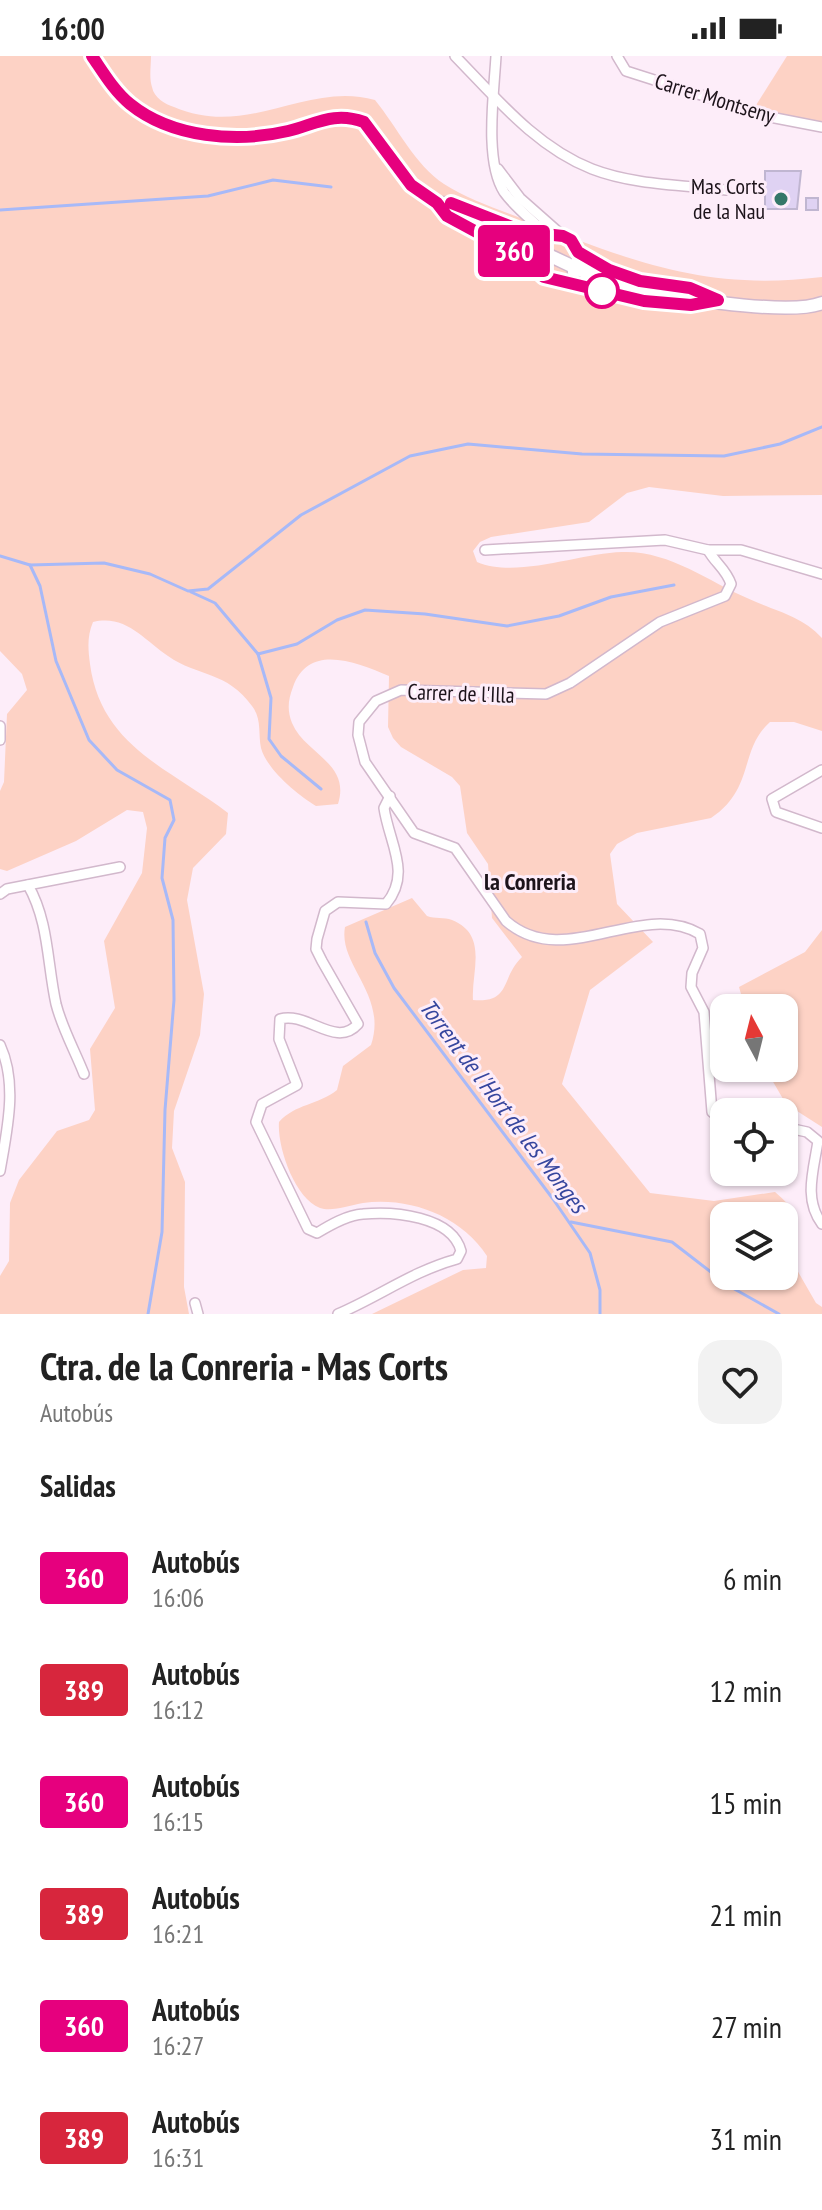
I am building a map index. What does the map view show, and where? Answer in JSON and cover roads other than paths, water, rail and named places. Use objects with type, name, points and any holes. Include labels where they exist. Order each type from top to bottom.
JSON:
[{"type":"street","points":[[92,56],[131,105],[190,131],[237,139],[293,130],[334,116],[364,122],[411,185],[437,203],[577,268],[636,290],[795,309],[822,303]]},
{"type":"street","points":[[455,56],[494,96],[559,153],[594,170],[642,181],[726,190]]},
{"type":"street","points":[[496,56],[497,178],[505,192],[548,237]]},
{"type":"street","name":"Carrer Montseny","points":[[617,56],[626,71],[770,117],[822,127]]},
{"type":"street","points":[[496,167],[520,198],[571,240],[578,252],[609,270],[640,281],[690,288],[718,300]]},
{"type":"street","points":[[437,203],[458,204],[508,226],[548,237],[563,236]]},
{"type":"street","points":[[437,203],[447,216],[514,251],[544,277],[673,304],[718,300]]},
{"type":"street","points":[[536,268],[537,249],[548,237]]},
{"type":"street","points":[[558,280],[566,279],[577,268],[578,252]]},
{"type":"street","points":[[485,550],[665,540],[708,550],[741,550],[822,574]]},
{"type":"street","name":"Carrer de l'Illa","points":[[708,550],[715,562],[726,571],[731,584],[725,596],[660,622],[558,689],[532,695],[401,690],[376,701],[359,722],[358,735],[365,762],[414,833],[455,848],[506,921],[530,937],[589,938],[673,923],[700,934],[703,948],[692,973],[691,987],[704,1012],[711,1098]]},
{"type":"street","points":[[0,726],[0,740]]},
{"type":"street","points":[[822,770],[772,799],[776,812],[822,828]]},
{"type":"street","points":[[338,1314],[374,1300],[416,1272],[457,1259],[461,1251],[459,1242],[445,1230],[407,1216],[363,1214],[317,1233],[308,1229],[256,1122],[262,1104],[297,1085],[279,1039],[280,1019],[290,1016],[341,1034],[351,1033],[358,1024],[316,949],[317,939],[325,911],[338,902],[386,904],[396,893],[401,876],[384,808],[390,796]]},
{"type":"street","points":[[0,894],[28,885],[120,867]]},
{"type":"street","points":[[28,885],[39,904],[45,926],[57,1008],[84,1074]]},
{"type":"street","points":[[0,1045],[7,1060],[10,1108],[0,1171]]},
{"type":"street","points":[[798,1130],[807,1132],[818,1141],[810,1192],[812,1206],[822,1224]]},
{"type":"waterway","points":[[0,210],[208,196],[273,180],[331,187]]},
{"type":"waterway","points":[[0,556],[30,565],[104,563],[150,574],[188,591],[208,589],[301,515],[410,456],[468,444],[582,454],[724,456],[780,444],[822,427]]},
{"type":"waterway","points":[[30,565],[40,586],[56,661],[89,740],[117,770],[170,800],[174,820],[165,838],[162,878],[173,920],[174,1000],[165,1110],[162,1232],[148,1314]]},
{"type":"waterway","points":[[191,592],[215,603],[258,654],[297,644],[337,620],[365,610],[425,614],[507,626],[559,616],[611,597],[674,585]]},
{"type":"waterway","name":"Torrent de l'Hort de les Monges","points":[[258,654],[271,698],[269,739],[281,756],[321,789]]},
{"type":"waterway","name":"Torrent de l'Hort de les Monges","points":[[366,922],[375,953],[394,988],[590,1253],[600,1290],[600,1314]]},
{"type":"waterway","points":[[571,1222],[672,1242],[729,1286],[779,1314]]},
{"type":"place","name":"Mas Corts de la Nau","points":[[781,199]]},
{"type":"district","name":"la Conreria","points":[[530,882]]}]
